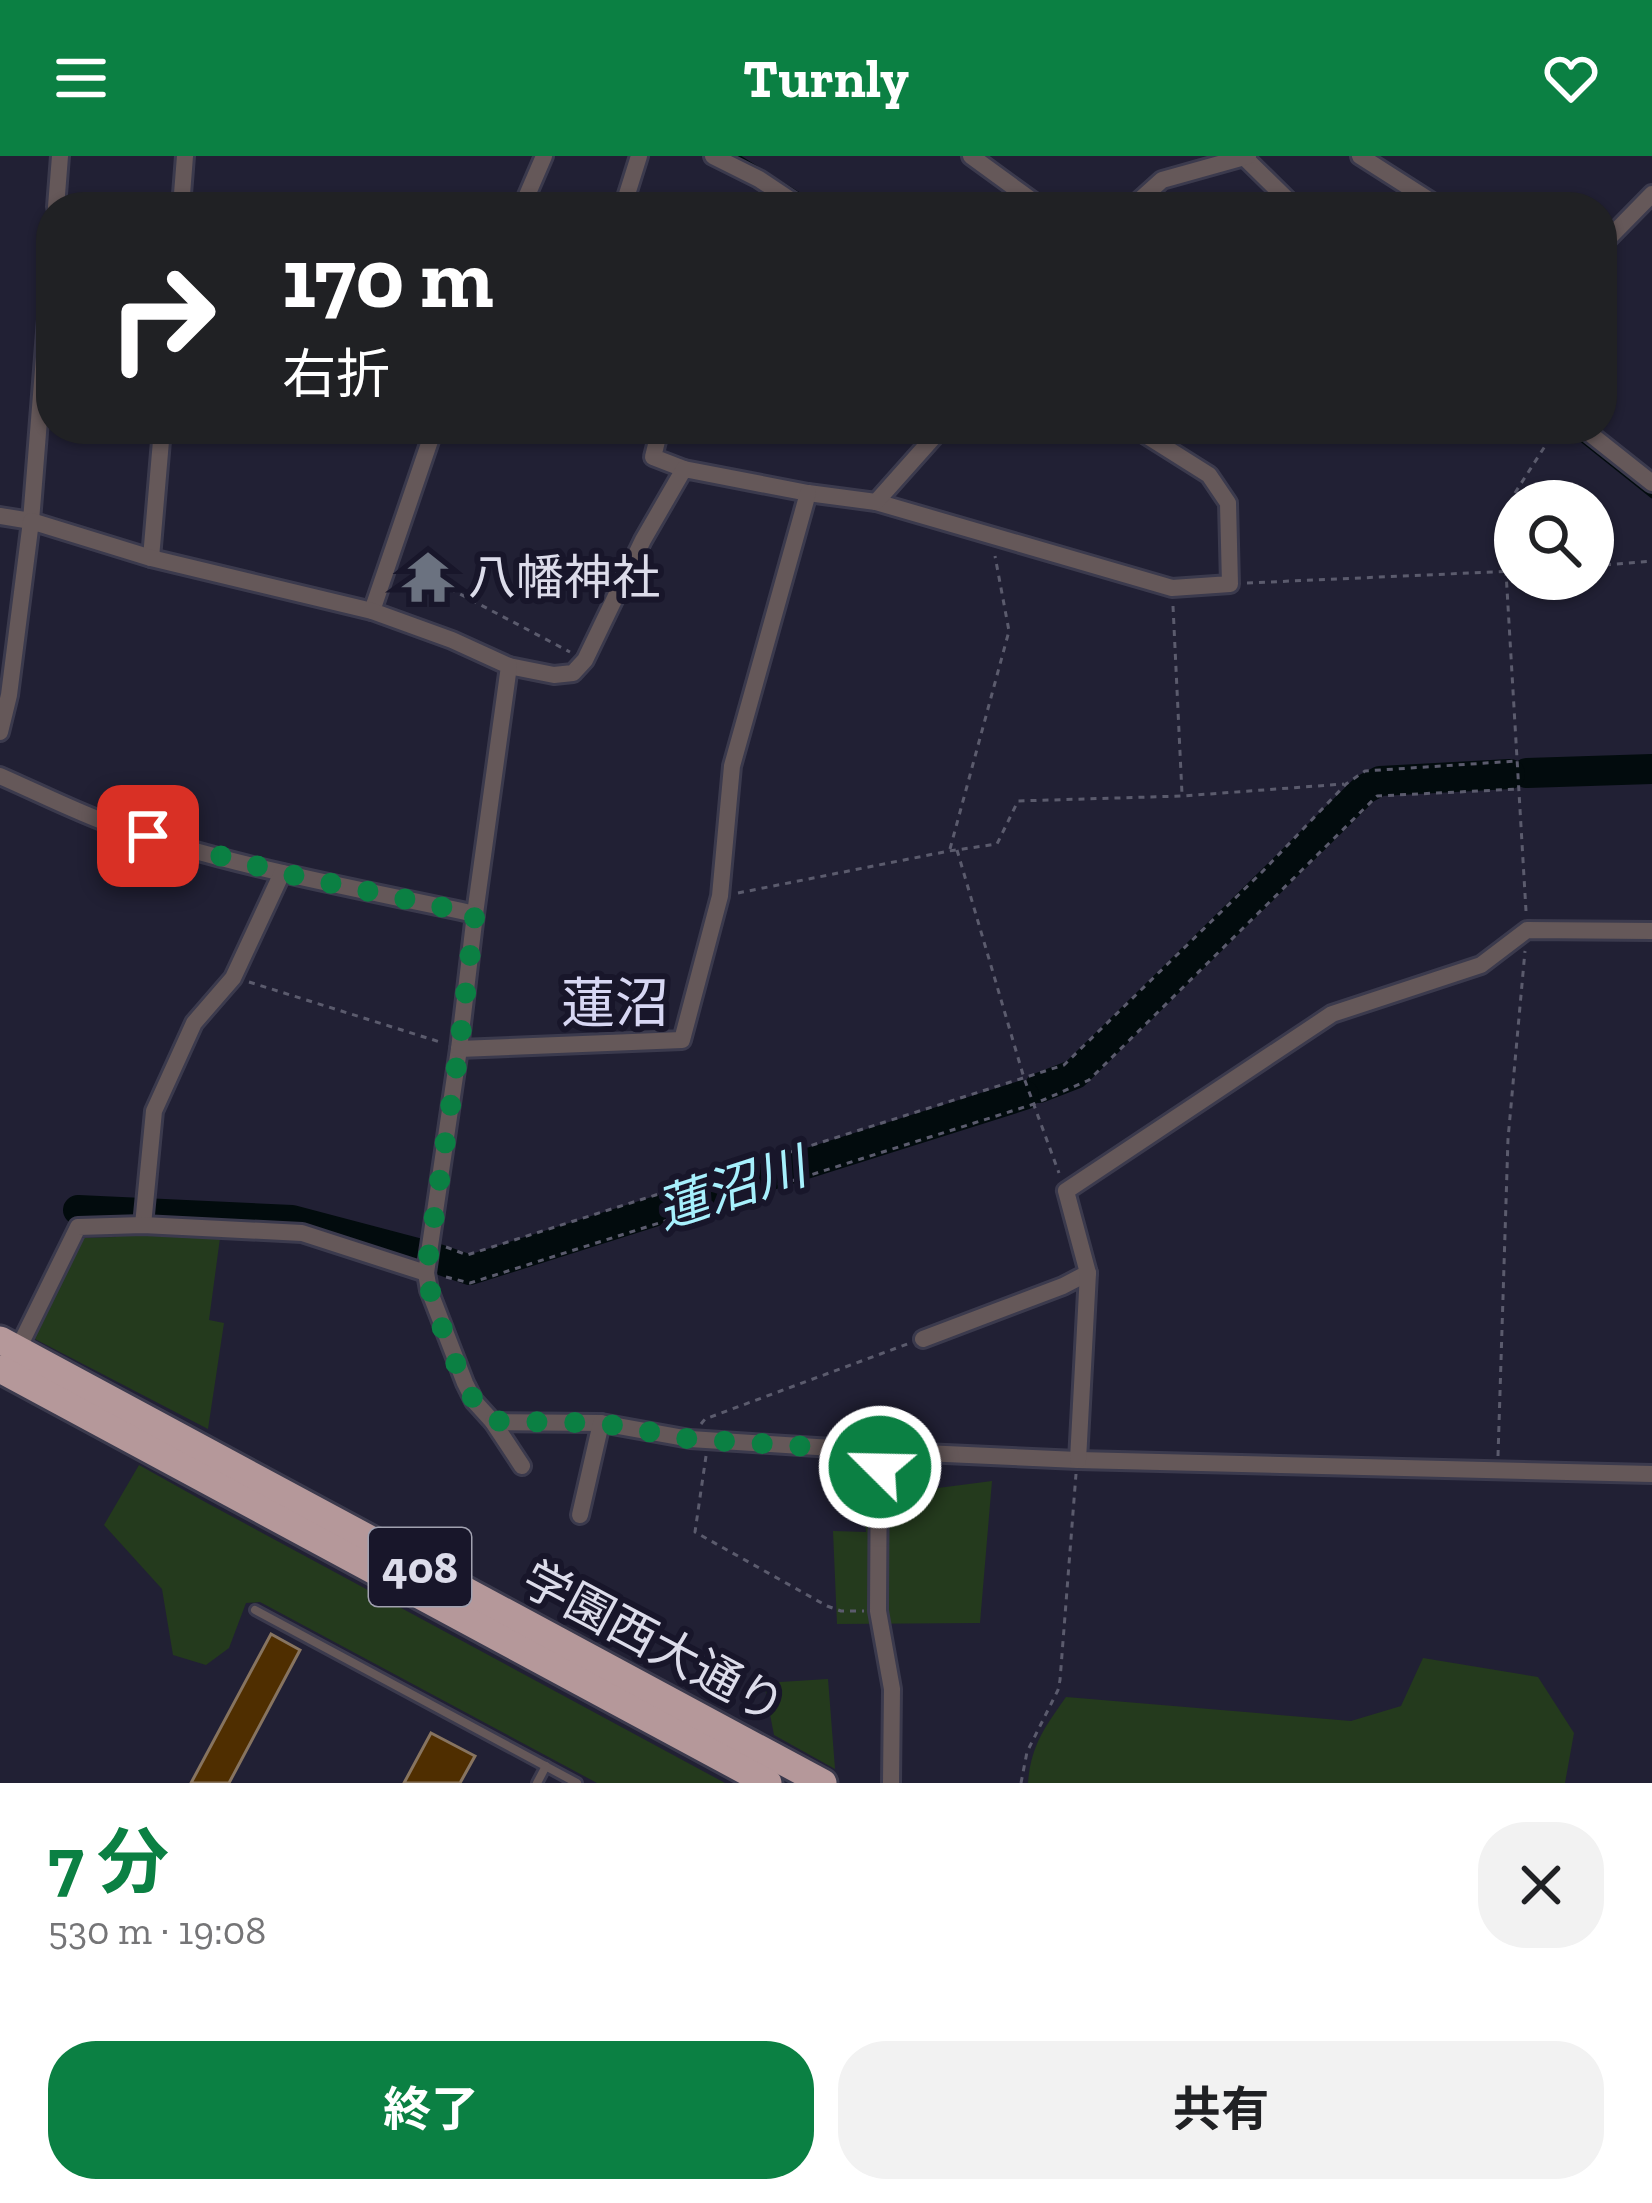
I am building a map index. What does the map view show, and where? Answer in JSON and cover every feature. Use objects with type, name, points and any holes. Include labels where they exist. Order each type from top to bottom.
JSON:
[{"type":"highway","name":"学園西大通り","points":[[6,1353],[768,1783]]},
{"type":"highway","name":"学園西大通り","points":[[6,1353],[823,1783]]},
{"type":"street","points":[[57,192],[60,156]]},
{"type":"street","points":[[182,192],[185,156]]},
{"type":"street","points":[[528,192],[544,156]]},
{"type":"street","points":[[627,192],[639,156]]},
{"type":"street","points":[[713,156],[778,192]]},
{"type":"street","points":[[971,156],[1020,192]]},
{"type":"street","points":[[1162,180],[1165,156]]},
{"type":"street","points":[[1149,192],[1162,180],[1246,156],[1281,192]]},
{"type":"street","points":[[1360,156],[1416,192]]},
{"type":"street","points":[[1617,230],[1652,194]]},
{"type":"street","points":[[0,732],[9,695],[37,444]]},
{"type":"street","points":[[151,558],[161,444]]},
{"type":"street","points":[[372,610],[429,444]]},
{"type":"street","points":[[656,444],[653,457],[684,469],[876,502],[1172,588],[1230,584],[1228,503],[1209,475],[1160,444]]},
{"type":"street","points":[[876,502],[928,444]]},
{"type":"street","points":[[1603,444],[1652,483]]},
{"type":"street","points":[[0,516],[151,558],[372,610],[509,666],[554,675],[573,673],[584,659],[684,469]]},
{"type":"street","points":[[459,1049],[682,1040],[720,896],[732,766],[808,493]]},
{"type":"street","points":[[509,666],[426,1273],[465,1383],[522,1466]]},
{"type":"street","points":[[0,776],[116,826],[283,873],[475,914]]},
{"type":"street","points":[[143,1223],[154,1111],[194,1023],[233,978],[283,873]]},
{"type":"street","points":[[1078,1460],[1088,1274],[1066,1191],[1332,1014],[1481,965],[1527,930],[1652,931]]},
{"type":"street","points":[[6,1353],[78,1227],[143,1223],[302,1233],[426,1273]]},
{"type":"street","points":[[922,1339],[1088,1274]]},
{"type":"street","points":[[493,1421],[601,1423],[699,1440],[879,1451],[1652,1474]]},
{"type":"street","points":[[580,1515],[601,1423]]},
{"type":"street","points":[[879,1451],[878,1611],[892,1689],[892,1783]]},
{"type":"lane","points":[[255,1610],[577,1783]]},
{"type":"lane","points":[[537,1783],[546,1766]]},
{"type":"path","points":[[1523,480],[1546,444]]},
{"type":"path","points":[[991,536],[1009,631],[953,850],[1024,1078],[1066,1191]]},
{"type":"path","points":[[1614,564],[1652,561]]},
{"type":"path","points":[[1230,584],[1494,573]]},
{"type":"path","points":[[439,583],[584,659]]},
{"type":"path","points":[[1172,588],[1182,796]]},
{"type":"path","points":[[1498,1470],[1508,1139],[1527,930],[1508,600]]},
{"type":"path","points":[[432,1241],[466,1255],[1064,1065],[1346,784],[1366,771],[1517,761]]},
{"type":"path","points":[[720,896],[998,844],[1018,801],[1346,784]]},
{"type":"path","points":[[426,1273],[470,1283],[1034,1104],[1089,1080],[1377,796],[1517,788]]},
{"type":"path","points":[[233,978],[459,1049]]},
{"type":"path","points":[[878,1611],[826,1606],[695,1532],[699,1440],[705,1419],[922,1339]]},
{"type":"path","points":[[1021,1783],[1027,1752],[1060,1680],[1078,1460]]},
{"type":"green space","points":[[116,1233],[220,1238],[209,1320],[224,1323],[208,1429],[33,1338],[80,1238],[116,1237]]},
{"type":"green space","points":[[139,1465],[725,1783],[597,1783],[260,1602],[246,1603],[229,1648],[206,1665],[173,1655],[162,1589],[104,1525]]},
{"type":"green space","points":[[992,1481],[980,1623],[837,1624],[833,1531],[866,1532],[865,1518],[876,1496]]},
{"type":"green space","points":[[1423,1658],[1538,1677],[1574,1733],[1565,1783],[1028,1783],[1036,1747],[1066,1697],[1351,1721],[1401,1706]]},
{"type":"green space","points":[[828,1679],[835,1769],[774,1735],[764,1683]]},
{"type":"building","points":[[271,1634],[300,1650],[229,1783],[191,1783]]},
{"type":"building","points":[[431,1733],[475,1756],[460,1783],[404,1783]]},
{"type":"waterway","points":[[737,156],[795,192]]},
{"type":"waterway","points":[[1587,444],[1652,496]]},
{"type":"waterway","name":"蓮沼川","points":[[1527,773],[1652,769]]},
{"type":"waterway","name":"蓮沼川","points":[[1039,1088],[1075,1074],[1365,789],[1380,781],[1510,774]]},
{"type":"waterway","name":"蓮沼川","points":[[438,1259],[470,1270],[1024,1095]]},
{"type":"waterway","name":"蓮沼川","points":[[78,1210],[292,1220],[421,1254]]},
{"type":"place","name":"八幡神社","points":[[428,577]]},
{"type":"district","name":"蓮沼","points":[[615,1003]]},
{"type":"route","points":[[148,836],[283,873],[475,914],[426,1273],[465,1383],[493,1421],[601,1423],[690,1439],[879,1451],[880,1467]]}]
